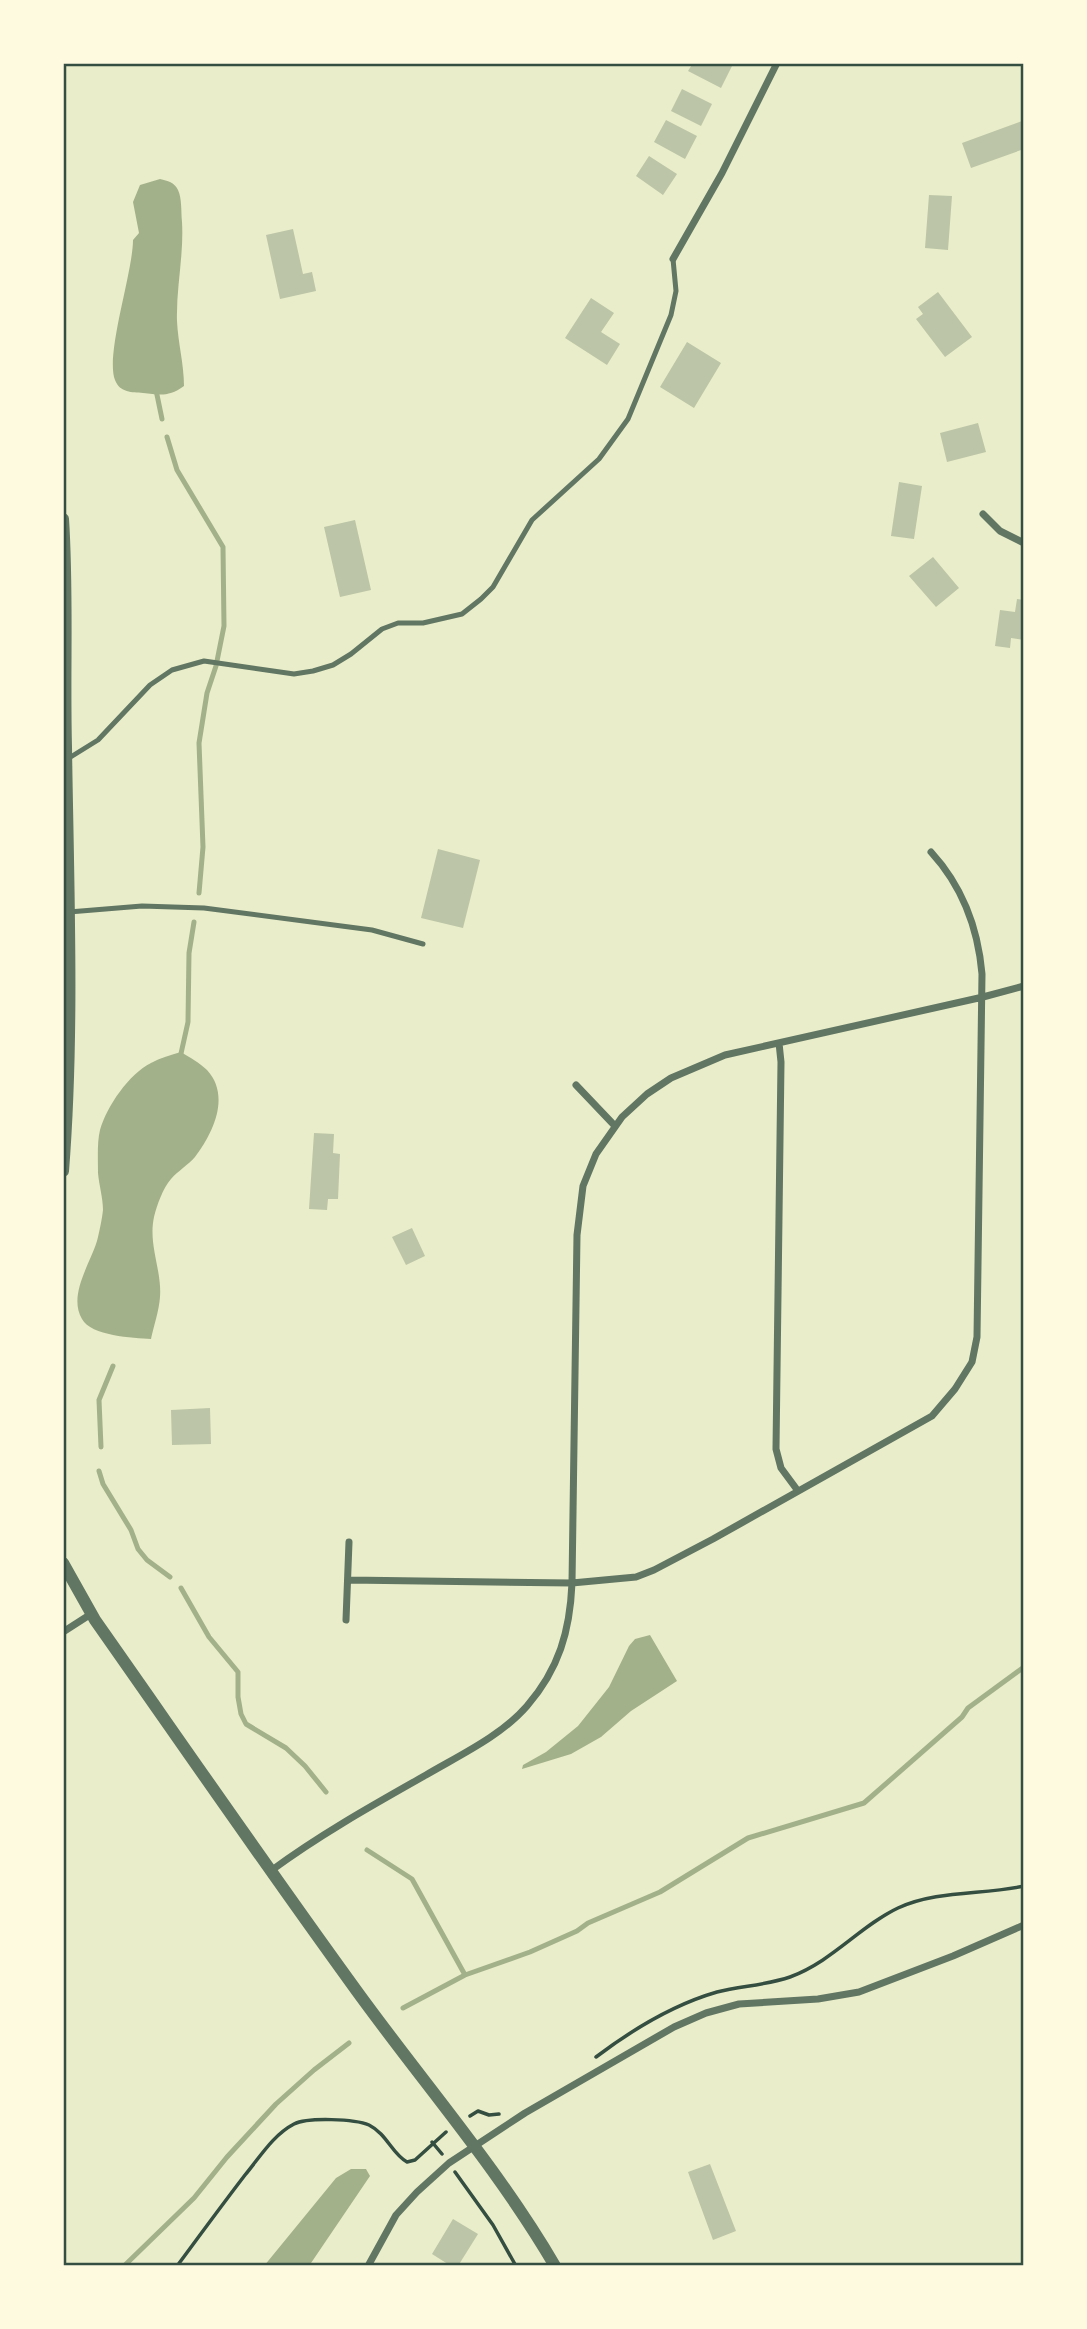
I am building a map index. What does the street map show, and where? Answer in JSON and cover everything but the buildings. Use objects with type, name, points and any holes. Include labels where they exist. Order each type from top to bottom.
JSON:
[{"type":"street","points":[[674,259],[722,173],[777,63]]},
{"type":"street","points":[[983,514],[1000,531],[1024,543]]},
{"type":"street","points":[[63,519],[69,912],[66,949],[70,1057],[63,1171]]},
{"type":"street","points":[[349,1580],[572,1583],[636,1577],[654,1570],[932,1416],[955,1389],[972,1362],[977,1338],[983,998],[980,950],[971,915],[958,889],[931,852]]},
{"type":"street","points":[[272,1870],[317,1837],[499,1731],[526,1707],[547,1678],[564,1643],[571,1614],[572,1583],[577,1235],[583,1186],[596,1154],[622,1117],[647,1094],[671,1078],[725,1055],[983,998],[1024,986]]},
{"type":"street","points":[[779,1043],[781,1062],[776,1450],[781,1468],[798,1491]]},
{"type":"street","points":[[576,1085],[615,1126]]},
{"type":"street","points":[[346,1620],[349,1542]]},
{"type":"street","points":[[63,1563],[91,1614],[352,1984],[532,2226],[555,2266]]},
{"type":"street","points":[[63,1632],[91,1614]]},
{"type":"street","points":[[368,2266],[396,2215],[416,2192],[449,2163],[525,2113],[674,2026],[706,2013],[755,2002],[796,2001],[859,1992],[1024,1925]]},
{"type":"lane","points":[[66,759],[99,740],[134,701],[172,670],[204,662],[294,674],[313,671],[351,654],[382,628],[398,622],[423,623],[462,614],[481,599],[493,587],[533,520],[599,459],[628,419],[671,316],[676,292],[674,259]]},
{"type":"lane","points":[[69,912],[142,906],[204,908],[363,928],[394,934],[423,944]]},
{"type":"path","points":[[759,1983],[791,1977],[819,1963],[890,1913],[908,1905],[956,1894],[1024,1886]]},
{"type":"path","points":[[487,2115],[489,2125]]},
{"type":"path","points":[[177,2266],[264,2151],[293,2125],[306,2120],[365,2124],[388,2139],[400,2157],[407,2162],[415,2160],[442,2134]]},
{"type":"path","points":[[432,2142],[440,2152]]},
{"type":"path","points":[[456,2172],[493,2225],[516,2266]]},
{"type":"shaded area","points":[[160,179],[175,185],[181,201],[177,321],[184,386],[169,394],[159,395],[123,390],[115,380],[113,368],[116,333],[133,240],[139,233],[133,202],[140,185]]},
{"type":"shaded area","points":[[181,1052],[204,1067],[214,1080],[218,1091],[217,1114],[202,1147],[168,1183],[155,1212],[153,1238],[160,1297],[151,1339],[103,1333],[87,1325],[82,1319],[77,1299],[82,1277],[98,1237],[103,1213],[98,1173],[100,1130],[113,1101],[135,1075],[154,1061]]},
{"type":"shaded area","points":[[650,1635],[677,1681],[631,1711],[601,1737],[571,1754],[522,1769],[523,1765],[546,1752],[578,1726],[609,1687],[629,1646],[635,1639]]},
{"type":"shaded area","points":[[351,2169],[366,2169],[370,2176],[309,2266],[264,2266],[336,2178]]},
{"type":"waterway","points":[[156,390],[162,419]]},
{"type":"waterway","points":[[167,437],[177,470],[223,547],[224,626],[207,693],[199,743],[203,847],[199,893]]},
{"type":"waterway","points":[[180,1058],[188,1022],[189,953],[194,922]]},
{"type":"waterway","points":[[101,1447],[99,1400],[113,1366]]},
{"type":"waterway","points":[[99,1471],[103,1484],[131,1530],[138,1549],[147,1560],[170,1577]]},
{"type":"waterway","points":[[181,1588],[209,1637],[238,1672],[238,1697],[246,1724],[286,1748],[326,1792]]},
{"type":"waterway","points":[[403,2008],[465,1975],[530,1952],[660,1892],[748,1838],[864,1803],[962,1717],[968,1708],[1024,1667]]},
{"type":"waterway","points":[[367,1850],[412,1879],[465,1975]]},
{"type":"waterway","points":[[124,2266],[194,2198],[276,2104],[349,2043]]}]
